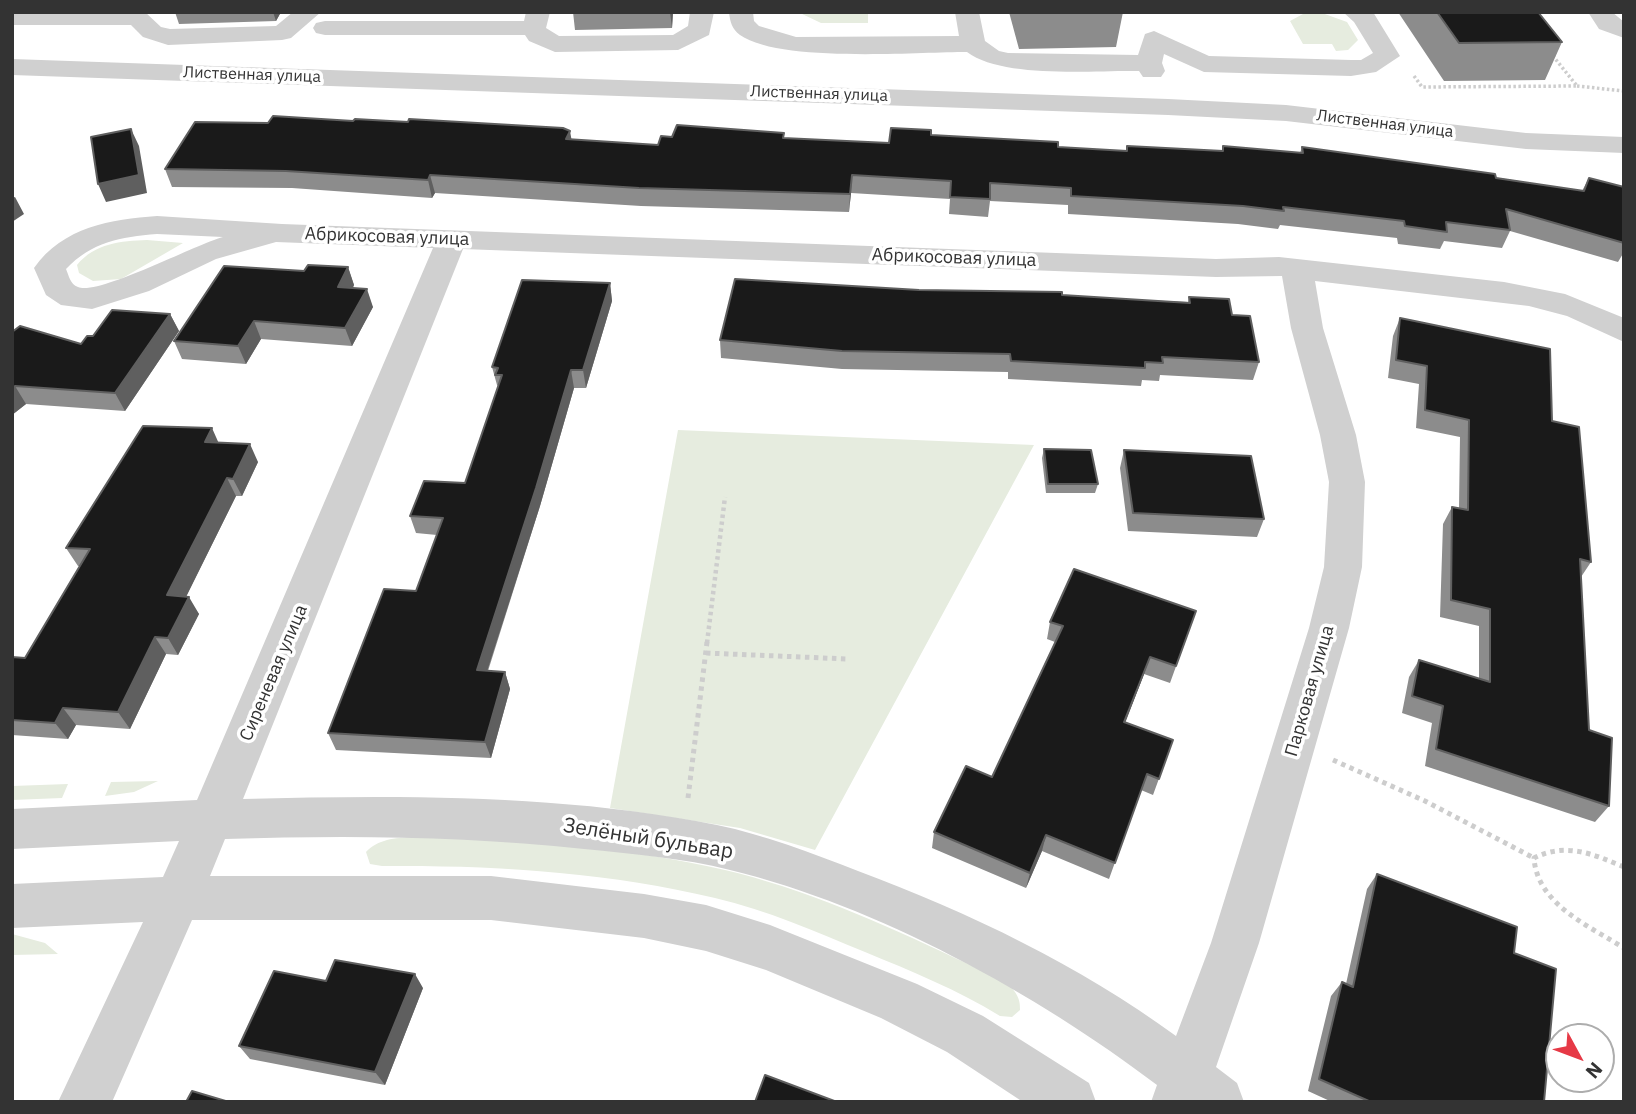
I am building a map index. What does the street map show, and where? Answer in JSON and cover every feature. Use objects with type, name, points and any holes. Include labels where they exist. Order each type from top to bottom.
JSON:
[{"type":"street","points":[[12,18],[141,15],[152,32],[168,37],[282,33],[319,18],[536,20],[538,36],[555,44],[678,42],[700,30],[702,12]]},
{"type":"street","points":[[741,12],[742,23],[750,31],[794,46],[973,44],[990,57],[1008,61],[1150,41],[1204,64],[1359,67],[1380,63],[1387,56],[1364,17],[1355,12]]},
{"type":"street","points":[[967,12],[973,44]]},
{"type":"street","points":[[1600,12],[1608,24],[1624,31]]},
{"type":"street","points":[[305,77],[319,18]]},
{"type":"street","points":[[264,75],[282,33]]},
{"type":"street","points":[[1150,41],[1168,107]]},
{"type":"street","points":[[1204,64],[1225,110]]},
{"type":"street","name":"Лиственная улица","points":[[12,66],[1168,107],[1286,113],[1526,141],[1624,145]]},
{"type":"street","name":"Абрикосовая улица","points":[[274,233],[194,257],[138,286],[109,297],[63,294],[51,282],[50,268],[60,253],[103,230],[169,226],[274,233],[1216,268],[1279,266],[1498,290],[1546,299],[1598,315],[1624,332]]},
{"type":"street","name":"Сиреневая улица","points":[[84,1102],[128,1012],[262,703],[452,239]]},
{"type":"street","name":"Парковая улица","points":[[1194,1093],[1235,943],[1329,628],[1343,567],[1348,482],[1335,424],[1307,328],[1297,270]]},
{"type":"street","name":"Зелёный бульвар","points":[[12,829],[209,820],[449,817],[512,820],[666,837],[733,850],[803,871],[933,922],[1004,956],[1127,1030],[1194,1093]]},
{"type":"street","points":[[12,906],[176,898],[491,898],[645,916],[706,928],[770,948],[909,1007],[965,1034],[1070,1102]]},
{"type":"path","points":[[1551,54],[1577,86]]},
{"type":"path","points":[[1387,56],[1404,63],[1422,87],[1577,86],[1624,91]]},
{"type":"path","points":[[686,811],[725,497]]},
{"type":"path","points":[[705,653],[848,659]]},
{"type":"path","points":[[1330,758],[1425,801],[1534,858]]},
{"type":"path","points":[[1624,867],[1576,848],[1549,848],[1534,858],[1532,870],[1544,892],[1576,918],[1624,948]]},
{"type":"shaded area","points":[[868,12],[868,23],[821,23],[800,13]]},
{"type":"shaded area","points":[[1322,13],[1347,22],[1358,40],[1348,50],[1336,51],[1332,44],[1303,44],[1290,21],[1303,14]]},
{"type":"shaded area","points":[[147,240],[183,243],[121,279],[93,281],[79,273],[77,265],[100,248]]},
{"type":"shaded area","points":[[678,430],[1034,445],[815,850],[740,828],[610,808]]},
{"type":"shaded area","points":[[158,781],[134,792],[105,796],[111,782]]},
{"type":"shaded area","points":[[68,784],[62,798],[12,800],[12,786]]},
{"type":"shaded area","points":[[392,839],[515,841],[621,851],[691,863],[754,878],[842,908],[997,976],[1014,991],[1020,1010],[1012,1017],[1000,1016],[951,989],[810,929],[715,898],[633,882],[550,872],[382,866],[370,864],[366,852]]},
{"type":"shaded area","points":[[12,934],[45,943],[58,954],[12,955]]},
{"type":"building","points":[[1437,12],[1538,12],[1562,42],[1459,43]]},
{"type":"building","points":[[273,116],[353,121],[408,122],[409,119],[563,128],[570,131],[566,139],[658,145],[661,136],[672,137],[677,125],[784,133],[783,138],[889,143],[891,128],[931,130],[931,135],[1058,142],[1058,147],[1127,151],[1127,146],[1223,151],[1223,146],[1303,153],[1302,147],[1495,174],[1496,178],[1584,191],[1589,178],[1624,187],[1624,243],[1506,209],[1510,230],[1446,222],[1447,232],[1405,226],[1404,221],[1283,207],[1284,211],[1243,206],[1071,196],[1071,188],[990,183],[990,199],[950,197],[951,181],[852,175],[850,194],[639,188],[430,175],[428,180],[286,171],[165,169],[195,122],[268,123]]},
{"type":"building","points":[[131,129],[139,175],[98,184],[91,137]]},
{"type":"building","points":[[308,265],[348,267],[338,287],[367,289],[345,328],[254,321],[238,346],[174,341],[224,266],[304,271]]},
{"type":"building","points":[[735,279],[919,290],[1062,292],[1062,295],[1190,303],[1189,297],[1229,299],[1232,315],[1250,316],[1259,362],[1162,357],[1163,363],[1145,362],[1145,368],[1011,361],[1010,354],[842,351],[720,340]]},
{"type":"building","points":[[522,280],[610,283],[583,370],[571,370],[477,670],[505,672],[485,742],[328,733],[384,589],[416,591],[443,518],[410,516],[424,481],[465,483],[502,375],[495,375],[498,368],[492,367]]},
{"type":"building","points":[[112,310],[170,314],[115,393],[15,386],[12,388],[12,332],[20,326],[81,344],[87,336],[93,336]]},
{"type":"building","points":[[1400,318],[1550,349],[1552,421],[1579,427],[1591,562],[1580,559],[1589,730],[1612,738],[1609,806],[1436,749],[1443,706],[1412,696],[1419,660],[1490,682],[1490,609],[1451,600],[1452,507],[1468,510],[1469,420],[1425,410],[1427,366],[1396,360]]},
{"type":"building","points":[[143,426],[212,428],[205,442],[250,444],[233,479],[227,478],[167,595],[189,597],[168,638],[155,637],[118,712],[63,708],[55,723],[12,720],[12,657],[25,658],[90,549],[66,548]]},
{"type":"building","points":[[1044,449],[1091,450],[1098,484],[1048,484]]},
{"type":"building","points":[[1124,450],[1251,456],[1264,519],[1133,513]]},
{"type":"building","points":[[1074,569],[1196,611],[1176,666],[1150,657],[1124,722],[1173,740],[1159,779],[1147,774],[1115,863],[1046,835],[1030,873],[934,832],[966,766],[992,777],[1063,626],[1050,622]]},
{"type":"building","points":[[1377,874],[1517,927],[1514,953],[1556,969],[1551,1023],[1545,1023],[1544,1102],[1371,1102],[1319,1079],[1342,982],[1353,987]]},
{"type":"building","points":[[335,960],[415,974],[375,1072],[239,1046],[274,971],[326,981]]},
{"type":"building","points":[[765,1075],[837,1102],[755,1102]]},
{"type":"building","points":[[192,1091],[229,1102],[186,1102]]}]
